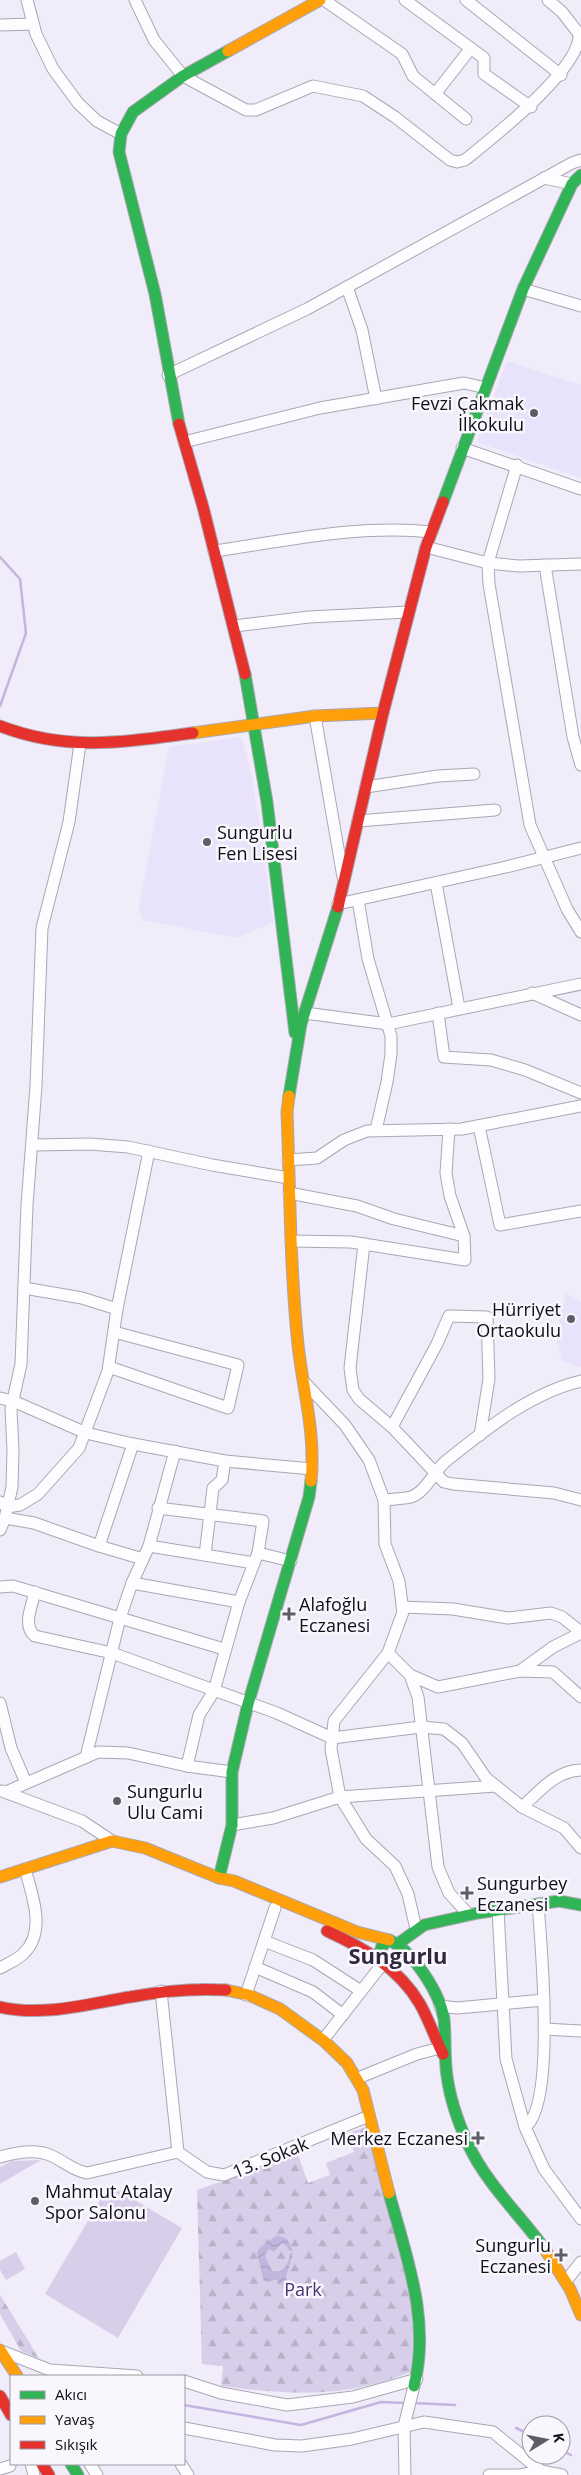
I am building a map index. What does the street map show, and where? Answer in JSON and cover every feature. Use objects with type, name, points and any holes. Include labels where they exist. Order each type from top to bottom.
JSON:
[{"type":"main road","points":[[297,1054],[291,986],[255,723],[234,626],[175,412],[155,294],[120,152],[121,134],[133,112],[183,76],[320,0]]},
{"type":"main road","points":[[234,1880],[229,1863],[232,1772],[248,1704],[309,1497],[312,1470],[310,1410],[298,1346],[291,1241],[287,1112],[305,1013],[333,928],[383,713],[426,547],[523,289],[572,184],[581,175]]},
{"type":"main road","points":[[0,726],[24,735],[80,744],[117,743],[315,716],[383,713]]},
{"type":"main road","points":[[219,1878],[231,1831]]},
{"type":"main road","points":[[0,1877],[112,1841],[145,1848],[219,1878],[234,1880],[357,1932],[394,1942],[413,1960],[440,2006],[445,2025],[442,2053]]},
{"type":"main road","points":[[219,1878],[231,1890],[344,1938],[381,1960],[408,1987],[422,2008],[442,2053],[453,2102],[471,2150],[566,2281],[581,2315]]},
{"type":"main road","points":[[381,1960],[382,1946],[394,1942],[424,1924],[538,1904],[560,1902],[581,1905]]},
{"type":"main road","points":[[394,1973],[407,1970],[413,1960]]},
{"type":"main road","points":[[0,2007],[32,2010],[62,2009],[161,1990],[187,1988],[246,1995],[270,2003],[284,2011],[339,2054],[358,2078],[413,2284],[420,2339],[415,2382]]},
{"type":"main road","points":[[422,2008],[440,2006]]},
{"type":"main road","points":[[0,2350],[15,2373]]},
{"type":"main road","points":[[0,2396],[10,2413]]},
{"type":"street","points":[[27,0],[33,24],[53,69],[78,103],[97,121],[121,134]]},
{"type":"street","points":[[134,0],[154,40],[183,76],[246,110],[256,110],[313,86],[363,96],[395,117],[450,160],[456,162],[465,160],[531,107],[561,75],[578,48],[579,34],[562,12],[548,0]]},
{"type":"street","points":[[324,0],[402,54],[413,76],[466,119]]},
{"type":"street","points":[[405,0],[484,58],[484,74],[531,107]]},
{"type":"street","points":[[466,0],[561,75]]},
{"type":"street","points":[[0,25],[33,24]]},
{"type":"street","points":[[435,94],[471,48]]},
{"type":"street","points":[[168,375],[308,309],[544,178],[581,160]]},
{"type":"street","points":[[544,178],[572,184]]},
{"type":"street","points":[[347,287],[362,330],[376,399]]},
{"type":"street","points":[[523,289],[581,306]]},
{"type":"street","points":[[184,442],[320,408],[464,383],[486,388]]},
{"type":"street","points":[[462,448],[581,488]]},
{"type":"street","points":[[517,465],[488,563],[489,584],[530,825],[567,909],[581,932]]},
{"type":"street","points":[[214,551],[353,532],[391,530],[432,532]]},
{"type":"street","points":[[426,547],[488,563],[581,564]]},
{"type":"street","points":[[545,565],[573,737],[581,764]]},
{"type":"street","points":[[234,626],[309,617],[408,612]]},
{"type":"street","points":[[315,716],[344,880]]},
{"type":"street","points":[[0,1530],[4,1509],[12,1487],[13,1450],[10,1409],[21,1364],[42,928],[69,822],[80,744]]},
{"type":"street","points":[[366,787],[428,777],[474,774]]},
{"type":"street","points":[[358,821],[495,810]]},
{"type":"street","points":[[338,904],[436,883],[581,848]]},
{"type":"street","points":[[436,883],[459,1008]]},
{"type":"street","points":[[358,900],[368,959],[388,1024],[391,1054],[376,1130]]},
{"type":"street","points":[[305,1013],[388,1024],[581,984]]},
{"type":"street","points":[[532,993],[581,1016]]},
{"type":"street","points":[[438,1013],[444,1057],[491,1060],[525,1070],[581,1093]]},
{"type":"street","points":[[288,1160],[317,1158],[344,1140],[367,1130],[449,1129],[480,1126],[581,1106]]},
{"type":"street","points":[[480,1126],[500,1225],[581,1211]]},
{"type":"street","points":[[291,1241],[364,1244],[465,1260],[464,1236],[447,1182],[445,1165],[449,1129]]},
{"type":"street","points":[[32,1145],[90,1144],[149,1151],[212,1165],[289,1178]]},
{"type":"street","points":[[4,1509],[20,1505],[38,1494],[72,1458],[86,1433],[109,1368],[117,1309],[149,1151]]},
{"type":"street","points":[[289,1193],[357,1206],[394,1218],[464,1236]]},
{"type":"street","points":[[364,1244],[350,1368],[353,1390],[359,1399],[392,1427],[444,1482],[554,1493],[581,1500]]},
{"type":"street","points":[[24,1288],[82,1298],[117,1309]]},
{"type":"street","points":[[392,1427],[437,1344],[449,1316],[487,1316],[489,1379],[480,1435]]},
{"type":"street","points":[[109,1368],[228,1408],[238,1365],[114,1332]]},
{"type":"street","points":[[384,1500],[412,1496],[444,1463],[514,1410],[565,1384],[581,1380]]},
{"type":"street","points":[[305,1383],[345,1425],[369,1460],[384,1500],[385,1544],[399,1581],[403,1612],[388,1653],[334,1721],[331,1749],[340,1797],[366,1839],[394,1866],[408,1894],[416,1929]]},
{"type":"street","points":[[0,1398],[12,1401],[86,1433],[133,1444],[225,1461],[312,1470]]},
{"type":"street","points":[[99,1546],[133,1444]]},
{"type":"street","points":[[86,1757],[120,1618],[132,1583],[149,1546],[175,1451]]},
{"type":"street","points":[[205,1555],[213,1488],[222,1480],[225,1461]]},
{"type":"street","points":[[158,1508],[263,1520],[256,1558],[224,1649],[214,1691],[199,1715],[187,1766]]},
{"type":"street","points":[[4,1509],[34,1523],[143,1559]]},
{"type":"street","points":[[149,1546],[205,1555],[291,1561]]},
{"type":"street","points":[[132,1583],[239,1602]]},
{"type":"street","points":[[0,1587],[13,1586],[35,1592],[224,1649]]},
{"type":"street","points":[[35,1592],[28,1623],[32,1633],[112,1653],[277,1713],[332,1738],[421,1727],[444,1729],[462,1743],[486,1778],[522,1807],[564,1828],[581,1848]]},
{"type":"street","points":[[402,1607],[453,1609],[508,1618],[551,1613],[562,1617],[581,1632],[553,1647],[520,1671]]},
{"type":"street","points":[[388,1653],[410,1675],[438,1687],[520,1671],[553,1672],[581,1697]]},
{"type":"street","points":[[410,1675],[418,1697],[438,1867],[449,1893],[469,1915]]},
{"type":"street","points":[[0,1703],[11,1748],[26,1783]]},
{"type":"street","points":[[3,1791],[98,1752],[128,1753],[187,1766],[232,1772]]},
{"type":"street","points":[[522,1807],[554,1778],[562,1773],[581,1770]]},
{"type":"street","points":[[231,1831],[340,1797],[496,1786]]},
{"type":"street","points":[[3,1791],[82,1820],[112,1841]]},
{"type":"street","points":[[0,1968],[23,1954],[35,1932],[35,1910],[26,1868]]},
{"type":"street","points":[[525,2127],[531,2121],[540,2084],[544,2054],[544,2000],[538,1904]]},
{"type":"street","points":[[246,1995],[275,1908]]},
{"type":"street","points":[[498,1910],[506,2059],[525,2127],[544,2168],[581,2219]]},
{"type":"street","points":[[264,1941],[314,1960],[361,1991]]},
{"type":"street","points":[[323,2040],[361,1991],[381,1960]]},
{"type":"street","points":[[255,1967],[313,1992],[342,2015]]},
{"type":"street","points":[[0,2156],[40,2152],[48,2154],[78,2171],[87,2172],[178,2152],[161,1990]]},
{"type":"street","points":[[440,2006],[457,2008],[544,2000]]},
{"type":"street","points":[[544,2029],[567,2029],[581,2032]]},
{"type":"street","points":[[358,2078],[417,2054],[442,2053]]},
{"type":"street","name":"13. Sokak","points":[[178,2152],[207,2172],[224,2175],[369,2116]]},
{"type":"street","points":[[566,2281],[581,2262]]},
{"type":"street","points":[[0,2350],[50,2370],[122,2375]]},
{"type":"street","points":[[185,2381],[221,2393],[287,2405],[352,2397],[415,2382],[404,2426],[405,2475]]},
{"type":"street","points":[[185,2428],[275,2445],[302,2446],[352,2439],[424,2422],[493,2432],[541,2471]]},
{"type":"street","points":[[489,2475],[541,2471],[562,2475]]},
{"type":"shaded area","name":"Fevzi Çakmak İlkokulu","points":[[507,361],[581,385],[581,478],[477,442]]},
{"type":"shaded area","name":"Sungurlu Fen Lisesi","points":[[241,737],[252,776],[273,922],[237,938],[143,920],[139,908],[169,747]]},
{"type":"shaded area","name":"Hürriyet Ortaokulu","points":[[566,1293],[581,1302],[581,1367],[562,1361],[556,1336]]},
{"type":"green space","name":"Park","points":[[366,2127],[408,2285],[417,2345],[413,2371],[364,2386],[318,2392],[295,2393],[221,2386],[223,2366],[202,2364],[197,2190],[298,2155],[308,2183],[330,2175],[326,2163],[354,2152],[348,2133]]},
{"type":"green space","points":[[41,2160],[0,2184],[0,2167],[12,2161]]},
{"type":"green space","points":[[109,2185],[182,2228],[118,2338],[45,2294]]},
{"type":"green space","points":[[16,2252],[25,2269],[6,2280],[0,2270],[0,2261]]},
{"type":"green space","points":[[0,2295],[39,2358],[21,2351],[0,2314]]},
{"type":"water","points":[[277,2235],[287,2239],[293,2251],[289,2251],[287,2246],[282,2243],[274,2252],[269,2249],[265,2255],[272,2271],[276,2272],[285,2267],[290,2253],[293,2253],[286,2277],[289,2291],[285,2292],[282,2285],[276,2280],[264,2282],[257,2253],[259,2248]]},
{"type":"waterway","points":[[0,557],[20,579],[26,633],[0,706]]},
{"type":"waterway","points":[[185,2405],[301,2425],[381,2402],[406,2403]]},
{"type":"waterway","points":[[414,2403],[455,2405]]},
{"type":"waterway","points":[[516,2428],[521,2430]]},
{"type":"traffic: fast","points":[[179,424],[155,294],[119,152],[121,134],[133,112],[183,76],[228,51]]},
{"type":"traffic: fast","points":[[443,502],[523,289],[572,184],[581,175]]},
{"type":"traffic: fast","points":[[245,674],[267,802],[295,1033]]},
{"type":"traffic: fast","points":[[289,1096],[301,1024],[338,907]]},
{"type":"traffic: fast","points":[[219,1878],[232,1825],[232,1772],[248,1704],[309,1497],[311,1481]]},
{"type":"traffic: fast","points":[[399,1943],[424,1925],[478,1913],[559,1901],[581,1905]]},
{"type":"traffic: fast","points":[[378,1958],[382,1946],[389,1940],[407,1953],[431,1985],[444,2019],[448,2085],[464,2136],[484,2172],[544,2248]]},
{"type":"traffic: fast","points":[[389,2193],[409,2264],[418,2313],[419,2361],[414,2386]]},
{"type":"traffic: fast","points":[[72,2465],[78,2475]]},
{"type":"traffic: slow","points":[[228,51],[320,0]]},
{"type":"traffic: slow","points":[[193,733],[315,716],[383,713]]},
{"type":"traffic: slow","points":[[289,1096],[287,1112],[293,1287],[298,1345],[312,1446],[311,1481]]},
{"type":"traffic: slow","points":[[0,1877],[112,1841],[145,1848],[219,1878],[234,1881],[357,1932],[389,1940]]},
{"type":"traffic: slow","points":[[226,1990],[249,1995],[280,2009],[324,2041],[347,2063],[363,2090],[389,2193]]},
{"type":"traffic: slow","points":[[544,2248],[570,2289],[581,2315]]},
{"type":"traffic: slow","points":[[0,2350],[16,2375]]},
{"type":"traffic: jam","points":[[179,424],[203,507],[245,674]]},
{"type":"traffic: jam","points":[[338,907],[383,713],[426,547],[443,502]]},
{"type":"traffic: jam","points":[[0,726],[49,739],[96,743],[193,733]]},
{"type":"traffic: jam","points":[[327,1931],[367,1952],[402,1980],[420,2004],[443,2054]]},
{"type":"traffic: jam","points":[[0,2007],[32,2011],[49,2010],[166,1992],[202,1989],[226,1990]]},
{"type":"traffic: jam","points":[[0,2396],[10,2413]]},
{"type":"traffic: jam","points":[[43,2465],[49,2475]]},
{"type":"place","name":"Fevzi Çakmak İlkokulu","points":[[534,413]]},
{"type":"place","name":"Sungurlu Fen Lisesi","points":[[207,842]]},
{"type":"place","name":"Hürriyet Ortaokulu","points":[[571,1319]]},
{"type":"place","name":"Alafoğlu Eczanesi","points":[[289,1614]]},
{"type":"place","name":"Sungurlu Ulu Cami","points":[[117,1801]]},
{"type":"place","name":"Sungurbey Eczanesi","points":[[467,1893]]},
{"type":"place","name":"Merkez Eczanesi","points":[[478,2138]]},
{"type":"place","name":"Mahmut Atalay Spor Salonu","points":[[35,2201]]},
{"type":"place","name":"Sungurlu Eczanesi","points":[[561,2255]]},
{"type":"district","name":"Sungurlu","points":[[398,1955]]}]
